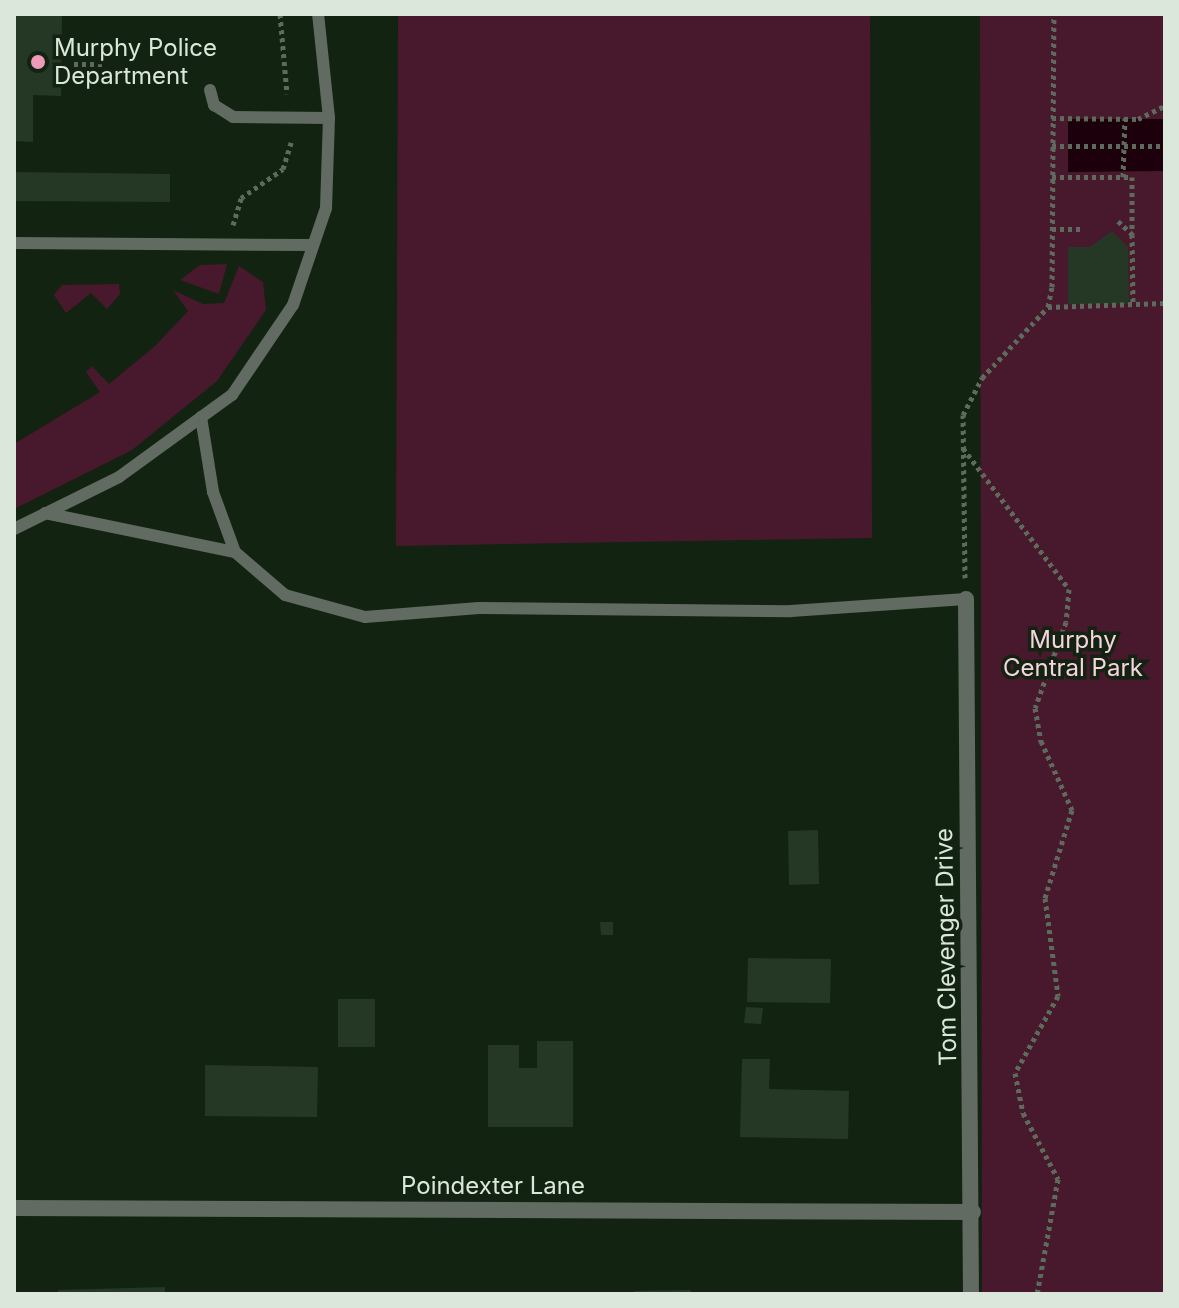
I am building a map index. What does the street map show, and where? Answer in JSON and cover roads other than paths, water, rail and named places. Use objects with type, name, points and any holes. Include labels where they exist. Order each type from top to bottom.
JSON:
[{"type":"street","name":"Tom Clevenger Drive","points":[[966,599],[973,1212],[971,1294]]},
{"type":"street","name":"Poindexter Lane","points":[[14,1208],[973,1212]]},
{"type":"lane","points":[[14,529],[119,477],[232,395],[293,305],[326,208],[329,118],[318,14]]},
{"type":"lane","points":[[210,90],[214,105],[233,117],[329,118]]},
{"type":"lane","points":[[14,243],[313,245]]},
{"type":"lane","points":[[201,417],[213,492],[235,552]]},
{"type":"lane","points":[[45,513],[235,552],[285,595],[365,617],[479,608],[791,611],[966,599]]},
{"type":"place","name":"Murphy Police Department","points":[[38,62]]},
{"type":"park label","name":"Murphy Central Park","points":[[1073,654]]}]
